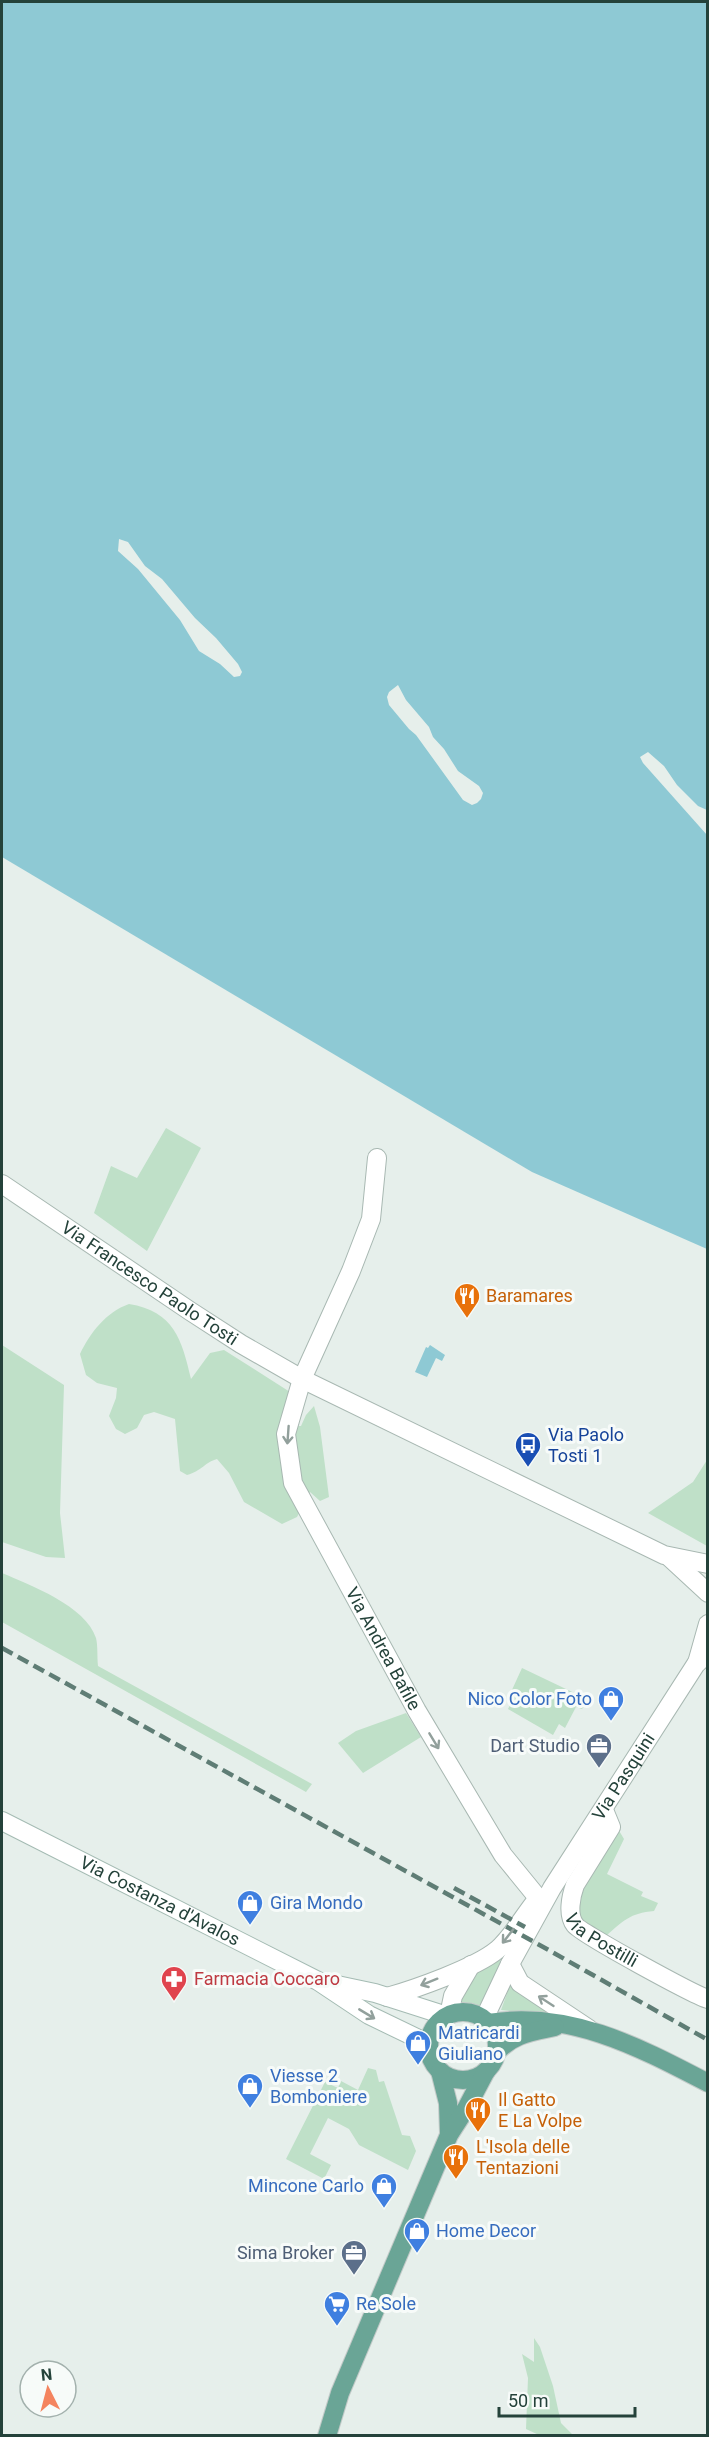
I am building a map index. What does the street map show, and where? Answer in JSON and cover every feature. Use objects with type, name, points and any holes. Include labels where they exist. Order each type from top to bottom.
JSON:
[{"type":"main road","points":[[486,2071],[468,2080],[448,2077],[440,2071],[430,2056],[429,2044],[434,2027],[448,2015],[467,2012],[486,2021],[535,2019],[589,2029],[635,2047],[708,2083]]},
{"type":"main road","points":[[486,2021],[496,2040],[496,2052]]},
{"type":"main road","points":[[327,2436],[346,2377],[448,2135],[467,2107],[496,2052],[513,2038],[569,2025]]},
{"type":"main road","points":[[440,2071],[448,2103],[448,2135]]},
{"type":"street","points":[[302,1379],[351,1271],[371,1219],[377,1158]]},
{"type":"street","name":"Via Francesco Paolo Tosti","points":[[2,1184],[190,1311],[302,1379],[669,1557]]},
{"type":"street","name":"Via Andrea Bafile","points":[[302,1379],[286,1434],[293,1483],[417,1711],[503,1855],[545,1893]]},
{"type":"street","points":[[669,1557],[708,1564]]},
{"type":"street","points":[[669,1557],[708,1593]]},
{"type":"street","name":"Via Pasquini","points":[[471,1965],[497,1950],[545,1893],[604,1810],[702,1659],[708,1624]]},
{"type":"street","name":"Via Postilli","points":[[604,1810],[611,1827],[575,1885],[572,1894],[573,1922],[597,1941],[708,1999]]},
{"type":"street","name":"Via Costanza d'Avalos","points":[[2,1821],[318,1982],[369,2015],[429,2044]]},
{"type":"street","name":"Via Pasquini","points":[[510,1964],[545,1893]]},
{"type":"street","points":[[486,2021],[510,1964]]},
{"type":"street","points":[[510,1964],[520,1983],[589,2029]]},
{"type":"street","points":[[387,1997],[406,1992],[471,1965]]},
{"type":"street","points":[[448,2015],[453,1996],[471,1965]]},
{"type":"street","name":"Via Costanza d'Avalos","points":[[318,1982],[387,1997],[448,2015]]},
{"type":"green space","points":[[166,1128],[201,1148],[147,1251],[94,1213],[111,1166],[137,1178]]},
{"type":"green space","points":[[129,1304],[156,1313],[174,1330],[184,1352],[191,1379],[210,1353],[224,1350],[290,1392],[281,1426],[301,1426],[306,1415],[314,1406],[320,1427],[329,1497],[320,1501],[310,1492],[297,1517],[282,1524],[244,1502],[229,1473],[217,1459],[187,1475],[180,1471],[175,1419],[154,1412],[144,1415],[137,1428],[125,1434],[116,1429],[109,1416],[117,1388],[97,1383],[86,1375],[80,1354],[100,1324],[113,1312]]},
{"type":"green space","points":[[2,1345],[64,1385],[60,1513],[65,1558],[46,1557],[2,1542]]},
{"type":"green space","points":[[707,1460],[707,1546],[648,1513],[693,1482]]},
{"type":"green space","points":[[2,1573],[56,1598],[81,1616],[96,1638],[98,1666],[312,1784],[306,1792],[2,1622]]},
{"type":"green space","points":[[522,1668],[589,1700],[582,1709],[576,1707],[565,1728],[559,1724],[553,1735],[508,1709],[515,1695],[511,1692]]},
{"type":"green space","points":[[406,1713],[421,1737],[363,1773],[338,1743],[356,1731]]},
{"type":"green space","points":[[618,1829],[624,1839],[607,1874],[643,1892],[641,1896],[658,1903],[654,1911],[627,1919],[606,1936],[579,1916],[578,1883]]},
{"type":"green space","points":[[498,1958],[503,1964],[483,2006],[456,2004],[472,1974]]},
{"type":"green space","points":[[510,1985],[555,2011],[530,2013],[501,2010]]},
{"type":"green space","points":[[368,2068],[376,2070],[379,2082],[384,2081],[402,2135],[410,2136],[416,2151],[408,2170],[359,2145],[349,2129],[328,2118],[310,2154],[331,2165],[324,2179],[286,2159],[325,2082],[338,2088],[341,2081],[358,2090]]},
{"type":"green space","points":[[534,2338],[540,2347],[553,2386],[561,2423],[573,2435],[539,2435],[526,2429],[528,2378],[522,2354],[534,2362]]},
{"type":"water","points":[[2,2],[707,2],[707,1249],[532,1172],[2,857]]},
{"type":"water","points":[[430,1345],[445,1355],[442,1361],[436,1358],[427,1377],[415,1372],[426,1347]]},
{"type":"pier","points":[[119,539],[128,542],[145,566],[162,579],[195,618],[216,638],[238,664],[242,672],[240,676],[234,677],[220,664],[199,651],[180,620],[138,569],[118,551]]},
{"type":"pier","points":[[398,685],[406,700],[429,727],[433,737],[458,771],[479,786],[483,793],[477,803],[472,805],[463,800],[416,735],[389,705],[387,697],[389,692]]},
{"type":"pier","points":[[648,752],[664,766],[677,785],[698,806],[707,810],[707,835],[643,763],[640,757]]},
{"type":"railway","points":[[2,1648],[708,2040]]},
{"type":"railway","points":[[454,1888],[525,1927]]},
{"type":"place","name":"Baramares","points":[[467,1319]]},
{"type":"place","name":"Via Paolo Tosti 1","points":[[528,1468]]},
{"type":"place","name":"Nico Color Foto","points":[[611,1722]]},
{"type":"place","name":"Dart Studio","points":[[599,1769]]},
{"type":"place","name":"Gira Mondo","points":[[250,1926]]},
{"type":"place","name":"Farmacia Coccaro","points":[[174,2002]]},
{"type":"place","name":"Matricardi Giuliano","points":[[418,2066]]},
{"type":"place","name":"Viesse 2 Bomboniere","points":[[250,2109]]},
{"type":"place","name":"Il Gatto E La Volpe","points":[[478,2133]]},
{"type":"place","name":"L'Isola delle Tentazioni","points":[[456,2180]]},
{"type":"place","name":"Mincone Carlo","points":[[384,2209]]},
{"type":"place","name":"Home Decor","points":[[417,2254]]},
{"type":"place","name":"Sima Broker","points":[[354,2276]]},
{"type":"place","name":"Re Sole","points":[[337,2327]]}]
